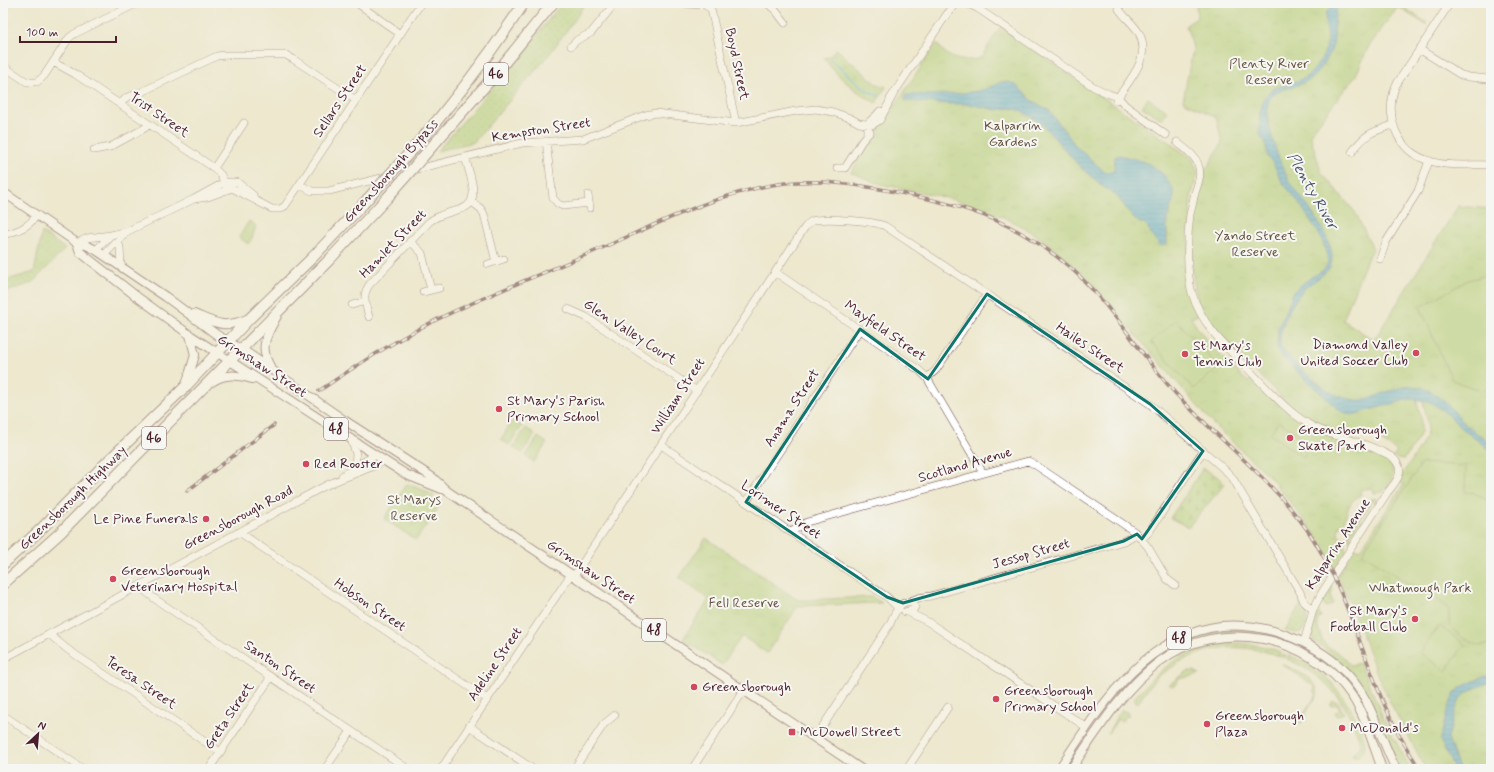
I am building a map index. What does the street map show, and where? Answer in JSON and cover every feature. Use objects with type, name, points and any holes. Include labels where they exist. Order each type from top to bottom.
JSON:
[{"type":"highway","name":"Greensborough Bypass","points":[[228,341],[312,258],[413,149],[466,86],[524,3]]},
{"type":"highway","name":"Greensborough Bypass","points":[[241,349],[387,198],[493,77],[553,3]]},
{"type":"highway","name":"46","points":[[217,353],[228,341]]},
{"type":"highway","name":"46","points":[[229,361],[241,349]]},
{"type":"highway","name":"Greensborough Highway","points":[[3,564],[45,525],[186,386],[217,353]]},
{"type":"highway","name":"Greensborough Highway","points":[[3,584],[60,533],[229,361]]},
{"type":"main road","name":"Grimshaw Street","points":[[3,192],[77,243],[86,245],[104,255],[228,341],[432,477],[447,491],[861,769]]},
{"type":"main road","name":"Grimshaw Street","points":[[77,243],[80,252],[97,266],[190,335],[407,475],[447,491]]},
{"type":"main road","points":[[90,260],[96,250]]},
{"type":"main road","points":[[97,266],[104,255]]},
{"type":"main road","points":[[182,309],[222,325],[236,324],[249,319]]},
{"type":"main road","points":[[273,370],[265,355],[264,344],[280,310]]},
{"type":"main road","points":[[186,386],[195,355],[190,335]]},
{"type":"main road","points":[[204,388],[222,376],[242,376],[262,382]]},
{"type":"main road","points":[[384,461],[391,451]]},
{"type":"main road","name":"Greensborough Road","points":[[375,455],[391,451]]},
{"type":"main road","name":"48","points":[[1059,769],[1086,727],[1107,700],[1146,659],[1172,641],[1189,634],[1210,628],[1246,626],[1277,632],[1304,642],[1329,657],[1346,673],[1354,682],[1371,710],[1396,769]]},
{"type":"main road","name":"48","points":[[1071,769],[1112,709],[1152,667],[1170,654],[1191,644],[1224,636],[1246,636],[1275,642],[1300,652],[1330,671],[1352,696],[1362,716],[1380,765]]},
{"type":"main road","points":[[1300,652],[1304,642]]},
{"type":"main road","points":[[1086,727],[1096,733]]},
{"type":"main road","points":[[1380,765],[1391,759]]},
{"type":"street","points":[[3,66],[24,80],[34,83],[41,79],[74,34],[138,3]]},
{"type":"street","points":[[357,3],[401,32]]},
{"type":"street","name":"Sellars Street","points":[[226,185],[272,209],[285,206],[421,3]]},
{"type":"street","points":[[571,46],[577,40],[591,33],[615,3]]},
{"type":"street","name":"Boyd Street","points":[[667,3],[711,5],[736,123]]},
{"type":"street","points":[[767,3],[776,11],[785,23]]},
{"type":"street","points":[[947,14],[951,3]]},
{"type":"street","points":[[844,168],[870,131],[869,123],[875,118],[893,95],[947,14],[957,3]]},
{"type":"street","points":[[966,3],[974,6],[1094,87],[1117,98],[1139,65],[1143,49],[1141,37],[1120,9]]},
{"type":"street","points":[[1450,3],[1400,78],[1394,91],[1391,108],[1393,124],[1400,139],[1406,147],[1429,161],[1440,163],[1491,165]]},
{"type":"street","points":[[1419,49],[1461,75],[1473,78],[1488,79]]},
{"type":"street","points":[[122,106],[137,94],[220,55],[283,55],[293,58],[356,100]]},
{"type":"street","name":"Trist Street","points":[[54,60],[214,168],[226,185]]},
{"type":"street","name":"Kalparrin Avenue","points":[[1117,98],[1177,142],[1193,156],[1199,166],[1200,178],[1192,205],[1189,225],[1188,272],[1195,302],[1206,324],[1231,351],[1298,417],[1317,429],[1361,442],[1376,449],[1397,468],[1387,493],[1317,601],[1313,610]]},
{"type":"street","name":"Kempston Street","points":[[299,186],[312,191],[329,191],[522,143],[590,137],[645,115],[656,113],[736,123],[808,109],[823,110],[869,123]]},
{"type":"street","points":[[214,168],[244,123]]},
{"type":"street","points":[[94,150],[110,146],[145,128],[149,124]]},
{"type":"street","points":[[1352,152],[1368,134],[1393,124]]},
{"type":"street","points":[[546,141],[553,198],[555,201],[563,206],[589,202]]},
{"type":"street","points":[[465,157],[474,192],[472,202],[482,211],[496,262]]},
{"type":"street","points":[[1380,259],[1386,242],[1418,191],[1429,161]]},
{"type":"street","points":[[77,243],[87,238],[128,231],[194,199],[208,197],[226,185]]},
{"type":"street","name":"Hamlet Street","points":[[369,317],[364,294],[367,288],[424,226],[446,212],[466,208],[472,202]]},
{"type":"street","points":[[3,235],[26,227],[37,215]]},
{"type":"street","name":"Hailes Street","points":[[803,230],[812,221],[822,219],[882,224],[1150,404],[1232,477],[1300,592],[1304,602],[1313,610]]},
{"type":"street","name":"William Street","points":[[572,575],[661,445],[803,230]]},
{"type":"street","points":[[104,255],[128,231]]},
{"type":"street","points":[[96,250],[111,235]]},
{"type":"street","points":[[410,241],[422,253],[431,290]]},
{"type":"street","points":[[118,242],[120,247],[121,267]]},
{"type":"street","points":[[488,264],[504,260]]},
{"type":"street","name":"Mayfield Street","points":[[775,272],[916,367],[927,378],[983,473]]},
{"type":"street","points":[[423,292],[439,288]]},
{"type":"street","points":[[927,378],[936,370],[987,294]]},
{"type":"street","name":"Hamlet Street","points":[[352,305],[365,301]]},
{"type":"street","name":"Glen Valley Court","points":[[568,309],[586,317],[697,391]]},
{"type":"street","name":"Anama Street","points":[[746,502],[860,329]]},
{"type":"street","points":[[351,439],[356,454],[355,466]]},
{"type":"street","name":"Lorimer Street","points":[[661,445],[887,597],[906,607],[1086,727]]},
{"type":"street","points":[[1142,539],[1149,532],[1203,451]]},
{"type":"street","name":"Greensborough Road","points":[[3,659],[338,479],[355,466],[375,455]]},
{"type":"street","name":"Greensborough Road","points":[[338,479],[358,473],[384,461]]},
{"type":"street","name":"Scotland Avenue","points":[[791,532],[807,522],[1025,461],[1032,462],[1136,533],[1142,539],[1168,580],[1175,585]]},
{"type":"street","name":"Hobson Street","points":[[239,532],[487,699]]},
{"type":"street","name":"Jessop Street","points":[[815,738],[890,624],[906,607],[918,598],[931,596],[1124,541],[1136,533]]},
{"type":"street","name":"Adeline Street","points":[[441,769],[572,575]]},
{"type":"street","name":"Santon Street","points":[[139,586],[155,599],[408,769]]},
{"type":"street","points":[[1300,592],[1306,598],[1317,601]]},
{"type":"street","points":[[1304,642],[1313,610]]},
{"type":"street","name":"Teresa Street","points":[[49,634],[67,649],[220,752]]},
{"type":"street","name":"Greta Street","points":[[209,769],[271,677]]},
{"type":"street","points":[[692,769],[744,690]]},
{"type":"street","points":[[907,769],[948,707]]},
{"type":"street","points":[[3,715],[83,769]]},
{"type":"street","points":[[574,769],[604,724],[615,715]]},
{"type":"street","points":[[469,726],[533,769]]},
{"type":"street","points":[[325,769],[351,730]]},
{"type":"highlighted area","points":[[987,294],[1150,404],[1203,451],[1142,539],[1137,534],[1124,541],[903,603],[887,597],[746,502],[860,329],[928,379]]},
{"type":"green space","points":[[562,3],[585,3],[576,18],[547,57],[474,142],[437,151],[520,56]]},
{"type":"green space","points":[[1196,3],[1401,3],[1400,5],[1427,23],[1426,25],[1398,7],[1369,46],[1356,75],[1310,134],[1321,172],[1355,212],[1373,249],[1369,254],[1343,320],[1374,340],[1458,206],[1491,209],[1491,769],[1426,769],[1392,706],[1378,676],[1348,598],[1340,582],[1336,578],[1355,548],[1360,550],[1404,484],[1399,481],[1400,478],[1424,441],[1428,428],[1426,413],[1420,392],[1414,392],[1421,418],[1420,435],[1406,457],[1402,460],[1394,457],[1397,451],[1377,439],[1341,427],[1339,433],[1326,429],[1314,423],[1292,408],[1213,328],[1198,303],[1192,272],[1192,231],[1194,209],[1205,178],[1204,167],[1207,168],[1222,143],[1216,117],[1183,101],[1193,48],[1186,25],[1197,18]]},
{"type":"green space","name":"Kalparrin Gardens","points":[[1000,27],[1192,158],[1198,172],[1191,198],[1187,286],[1191,301],[1198,315],[1191,318],[1210,344],[1248,382],[1253,378],[1286,410],[1378,454],[1391,466],[1391,480],[1383,492],[1374,493],[1373,488],[1360,490],[1361,495],[1351,503],[1348,508],[1344,526],[1338,526],[1339,537],[1343,537],[1346,551],[1333,570],[1330,565],[1331,562],[1315,534],[1270,477],[1214,425],[1089,281],[1056,250],[1026,229],[995,213],[945,197],[877,183],[851,173],[860,157],[937,43],[950,57],[961,60],[981,58]]},
{"type":"green space","points":[[836,49],[877,84],[886,87],[876,103],[847,84],[829,65],[824,58],[829,57]]},
{"type":"green space","points":[[1148,98],[1167,111],[1162,119],[1142,107]]},
{"type":"green space","points":[[249,221],[256,226],[252,238],[248,244],[239,237]]},
{"type":"green space","points":[[42,232],[65,249],[32,283],[3,293],[3,281],[34,272]]},
{"type":"green space","points":[[1491,274],[1491,391],[1476,389],[1452,380],[1420,307],[1468,280]]},
{"type":"green space","name":"St Mary's Tennis Club","points":[[1176,320],[1219,367],[1194,389],[1151,342]]},
{"type":"green space","points":[[513,420],[522,426],[509,445],[501,439]]},
{"type":"green space","name":"Greensborough Skate Park","points":[[1279,421],[1310,443],[1304,451],[1306,453],[1303,457],[1270,434]]},
{"type":"green space","points":[[526,428],[535,434],[522,453],[513,447]]},
{"type":"green space","points":[[538,437],[547,443],[534,462],[526,456]]},
{"type":"green space","points":[[1422,463],[1466,466],[1465,492],[1474,493],[1491,502],[1491,644],[1479,646],[1463,638],[1451,628],[1449,611],[1446,606],[1422,587],[1409,584],[1362,553]]},
{"type":"green space","points":[[1203,468],[1218,477],[1225,484],[1188,527],[1170,518]]},
{"type":"green space","name":"St Marys Reserve","points":[[407,484],[434,495],[432,499],[440,505],[416,540],[384,519]]},
{"type":"green space","points":[[1375,498],[1377,499],[1377,503],[1372,500],[1350,535],[1353,539],[1350,541],[1348,537],[1349,523],[1352,524],[1366,504],[1364,501]]},
{"type":"green space","name":"Fell Reserve","points":[[706,538],[798,600],[872,597],[882,603],[798,606],[767,653],[742,636],[722,665],[683,639],[709,599],[679,578]]},
{"type":"green space","points":[[1331,585],[1333,589],[1331,595],[1333,604],[1326,607],[1320,603]]},
{"type":"green space","points":[[1301,604],[1308,612],[1305,627],[1300,632],[1296,633],[1285,630]]},
{"type":"green space","points":[[1317,608],[1321,617],[1318,618],[1317,625],[1323,642],[1329,648],[1339,653],[1350,665],[1360,663],[1385,722],[1411,769],[1400,768],[1373,704],[1367,692],[1358,680],[1343,664],[1313,640],[1312,633]]},
{"type":"green space","points":[[1439,626],[1465,644],[1446,671],[1420,653]]},
{"type":"green space","points":[[1238,629],[1262,632],[1283,638],[1282,641],[1250,633],[1233,632],[1200,636],[1184,642],[1169,649],[1156,659],[1104,711],[1097,721],[1095,720],[1140,670],[1173,646],[1193,637],[1214,631]]},
{"type":"green space","points":[[1228,643],[1262,646],[1281,652],[1281,654],[1286,656],[1285,658],[1270,653],[1241,648],[1227,648],[1199,653],[1185,659],[1157,677],[1139,702],[1137,703],[1135,700],[1135,697],[1155,676],[1176,660],[1200,649]]},
{"type":"green space","points":[[1289,655],[1324,675],[1334,685],[1350,708],[1363,734],[1365,745],[1362,753],[1353,757],[1352,755],[1361,745],[1350,716],[1343,704],[1325,683],[1314,674],[1287,659]]},
{"type":"green space","points":[[1282,664],[1299,672],[1311,680],[1315,685],[1317,694],[1313,691],[1315,688]]},
{"type":"green space","points":[[1330,664],[1356,691],[1366,711],[1379,747],[1377,748],[1355,695]]},
{"type":"green space","points":[[1188,671],[1194,671],[1200,674],[1179,679],[1174,686],[1168,685]]},
{"type":"green space","points":[[1317,694],[1305,714],[1302,722],[1298,723]]},
{"type":"green space","points":[[1333,701],[1338,702],[1344,713],[1337,716],[1335,712],[1340,710],[1337,704],[1332,706],[1330,705]]},
{"type":"green space","points":[[1122,710],[1128,713],[1128,716],[1126,716],[1122,721],[1118,719],[1108,733],[1117,716]]},
{"type":"water","points":[[1334,3],[1339,3],[1335,16],[1334,39],[1330,54],[1324,64],[1309,80],[1275,94],[1268,104],[1271,131],[1281,162],[1288,178],[1324,232],[1332,255],[1331,265],[1326,272],[1304,289],[1295,300],[1286,316],[1281,333],[1281,347],[1291,360],[1304,372],[1333,394],[1343,397],[1359,400],[1367,399],[1399,388],[1415,386],[1430,391],[1436,394],[1447,404],[1466,425],[1491,442],[1491,451],[1465,431],[1441,409],[1428,401],[1410,399],[1352,415],[1340,411],[1278,352],[1278,328],[1294,291],[1307,280],[1325,269],[1328,262],[1325,247],[1319,234],[1299,203],[1282,182],[1273,163],[1268,158],[1265,142],[1259,131],[1260,112],[1263,99],[1272,89],[1302,79],[1309,75],[1315,68],[1323,56],[1327,45],[1328,37],[1325,20],[1326,13]]},
{"type":"water","points":[[1002,82],[1009,82],[1016,85],[1033,101],[1049,110],[1076,146],[1105,172],[1114,171],[1115,157],[1119,155],[1149,164],[1163,174],[1172,187],[1174,193],[1174,198],[1167,219],[1167,245],[1161,246],[1143,223],[1140,223],[1134,219],[1116,195],[1082,169],[1042,124],[1022,111],[1011,108],[997,110],[968,104],[905,101],[905,95],[965,93],[985,89]]},
{"type":"water","points":[[1491,674],[1491,682],[1475,688],[1461,697],[1455,712],[1448,738],[1458,766],[1461,769],[1454,769],[1440,740],[1449,705],[1452,698],[1460,688]]},
{"type":"waterway","points":[[831,60],[866,90],[879,96]]},
{"type":"railway","points":[[319,391],[387,347],[451,313],[691,209],[738,193],[785,183],[831,183],[861,186],[906,194],[969,210],[1014,229],[1045,248],[1069,266],[1090,287],[1123,326],[1154,368],[1176,394],[1263,478],[1295,514],[1310,534],[1333,575],[1385,706],[1401,738],[1420,769]]},
{"type":"railway","points":[[187,491],[274,425]]},
{"type":"place","name":"Diamond Valley United Soccer Club","points":[[1416,353]]},
{"type":"place","name":"St Mary's Tennis Club","points":[[1185,354]]},
{"type":"place","name":"St Mary's Parish Primary School","points":[[499,409]]},
{"type":"place","name":"Greensborough Skate Park","points":[[1290,438]]},
{"type":"place","name":"Red Rooster","points":[[306,464]]},
{"type":"place","name":"Le Pine Funerals","points":[[206,519]]},
{"type":"place","name":"Greensborough Veterinary Hospital","points":[[113,579]]},
{"type":"place","name":"St Mary's Football Club","points":[[1415,619]]},
{"type":"place","name":"Greensborough","points":[[694,687]]},
{"type":"place","name":"Greensborough Primary School","points":[[996,699]]},
{"type":"place","name":"Greensborough Plaza","points":[[1207,724]]},
{"type":"place","name":"McDonald's","points":[[1342,728]]},
{"type":"place","name":"McDowell Street","points":[[792,732]]},
{"type":"park label","name":"Plenty River Reserve","points":[[1269,72]]},
{"type":"park label","name":"Yando Street Reserve","points":[[1255,244]]},
{"type":"park label","name":"Whatmough Park","points":[[1420,588]]},
{"type":"water label","name":"Plenty River","points":[[1312,191]]}]
